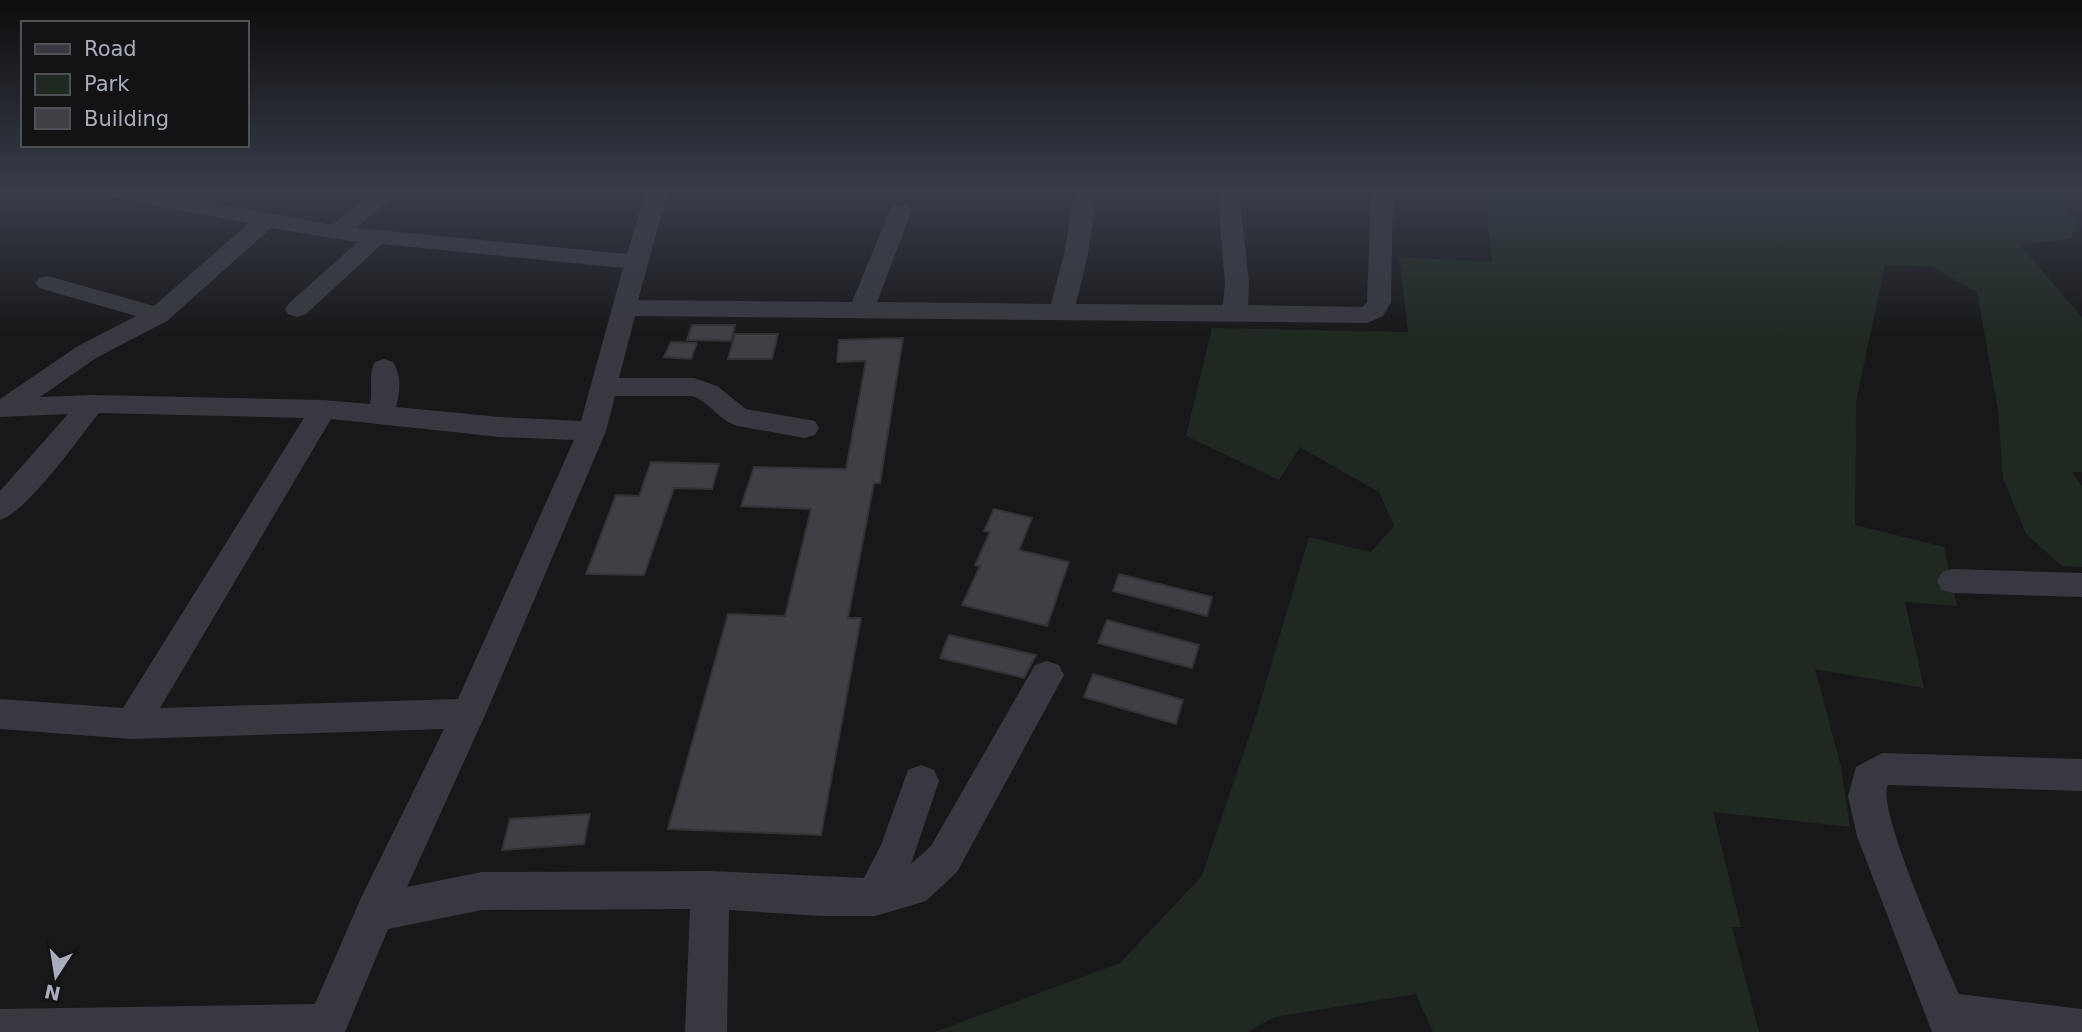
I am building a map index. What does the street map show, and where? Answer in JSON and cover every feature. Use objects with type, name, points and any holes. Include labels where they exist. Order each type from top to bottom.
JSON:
[{"type":"street","points":[[3,408],[87,352],[158,315],[246,239]]},
{"type":"street","points":[[297,309],[375,239]]},
{"type":"street","points":[[399,239],[637,262]]},
{"type":"street","points":[[0,1030],[325,1028],[375,912],[469,713],[592,432],[642,239]]},
{"type":"street","points":[[862,309],[890,239]]},
{"type":"street","points":[[1062,311],[1078,239]]},
{"type":"street","points":[[1233,239],[1237,282],[1235,313]]},
{"type":"street","points":[[626,308],[1367,315],[1374,311],[1379,302],[1381,239]]},
{"type":"street","points":[[48,283],[158,315]]},
{"type":"street","points":[[381,414],[387,390],[384,369]]},
{"type":"street","points":[[604,387],[694,387],[708,392],[738,416],[805,428]]},
{"type":"street","points":[[3,408],[92,404],[323,409],[500,427],[592,432]]},
{"type":"street","points":[[0,509],[92,404]]},
{"type":"street","points":[[132,724],[323,409]]},
{"type":"street","points":[[1953,581],[2082,585]]},
{"type":"street","points":[[375,912],[482,891],[710,890],[822,897],[875,897],[912,888],[944,859],[1047,675]]},
{"type":"street","points":[[0,714],[132,724],[469,713]]},
{"type":"street","points":[[2082,775],[1882,769],[1869,778],[1866,796],[1876,836],[1948,1022],[2082,1030]]},
{"type":"street","points":[[875,897],[898,850],[921,781]]},
{"type":"street","points":[[706,1032],[710,890]]},
{"type":"green space","points":[[1489,239],[2070,239],[2020,245],[2082,317],[2082,472],[2072,472],[2082,486],[2082,567],[2062,566],[2026,534],[2003,478],[1998,410],[1977,292],[1932,267],[1885,265],[1856,402],[1855,525],[1944,547],[1957,606],[1905,602],[1924,688],[1815,669],[1841,767],[1850,827],[1713,812],[1741,927],[1732,927],[1759,1032],[1433,1032],[1416,994],[1275,1017],[1247,1032],[935,1032],[1120,963],[1202,876],[1257,713],[1309,537],[1371,552],[1394,526],[1379,492],[1300,447],[1279,480],[1186,436],[1212,328],[1408,332],[1399,257],[1492,262]]},
{"type":"building","points":[[692,325],[735,325],[731,341],[687,340]]},
{"type":"building","points":[[735,334],[778,334],[772,359],[728,359]]},
{"type":"building","points":[[903,338],[880,483],[874,483],[848,618],[861,618],[821,835],[668,829],[728,614],[785,616],[811,509],[741,506],[754,467],[846,469],[866,361],[837,362],[839,340]]},
{"type":"building","points":[[671,342],[697,343],[691,359],[664,357]]},
{"type":"building","points":[[651,462],[719,464],[712,489],[674,488],[644,575],[586,574],[616,495],[639,496]]},
{"type":"building","points":[[994,509],[1032,518],[1019,550],[1069,562],[1047,626],[962,605],[980,566],[975,565],[990,532],[984,531]]},
{"type":"building","points":[[1119,574],[1212,597],[1207,616],[1113,591]]},
{"type":"building","points":[[1107,620],[1199,645],[1192,668],[1098,643]]},
{"type":"building","points":[[949,635],[1036,655],[1024,678],[940,658]]},
{"type":"building","points":[[1093,674],[1183,700],[1176,724],[1084,697]]},
{"type":"building","points":[[590,814],[584,844],[502,850],[510,819]]}]
